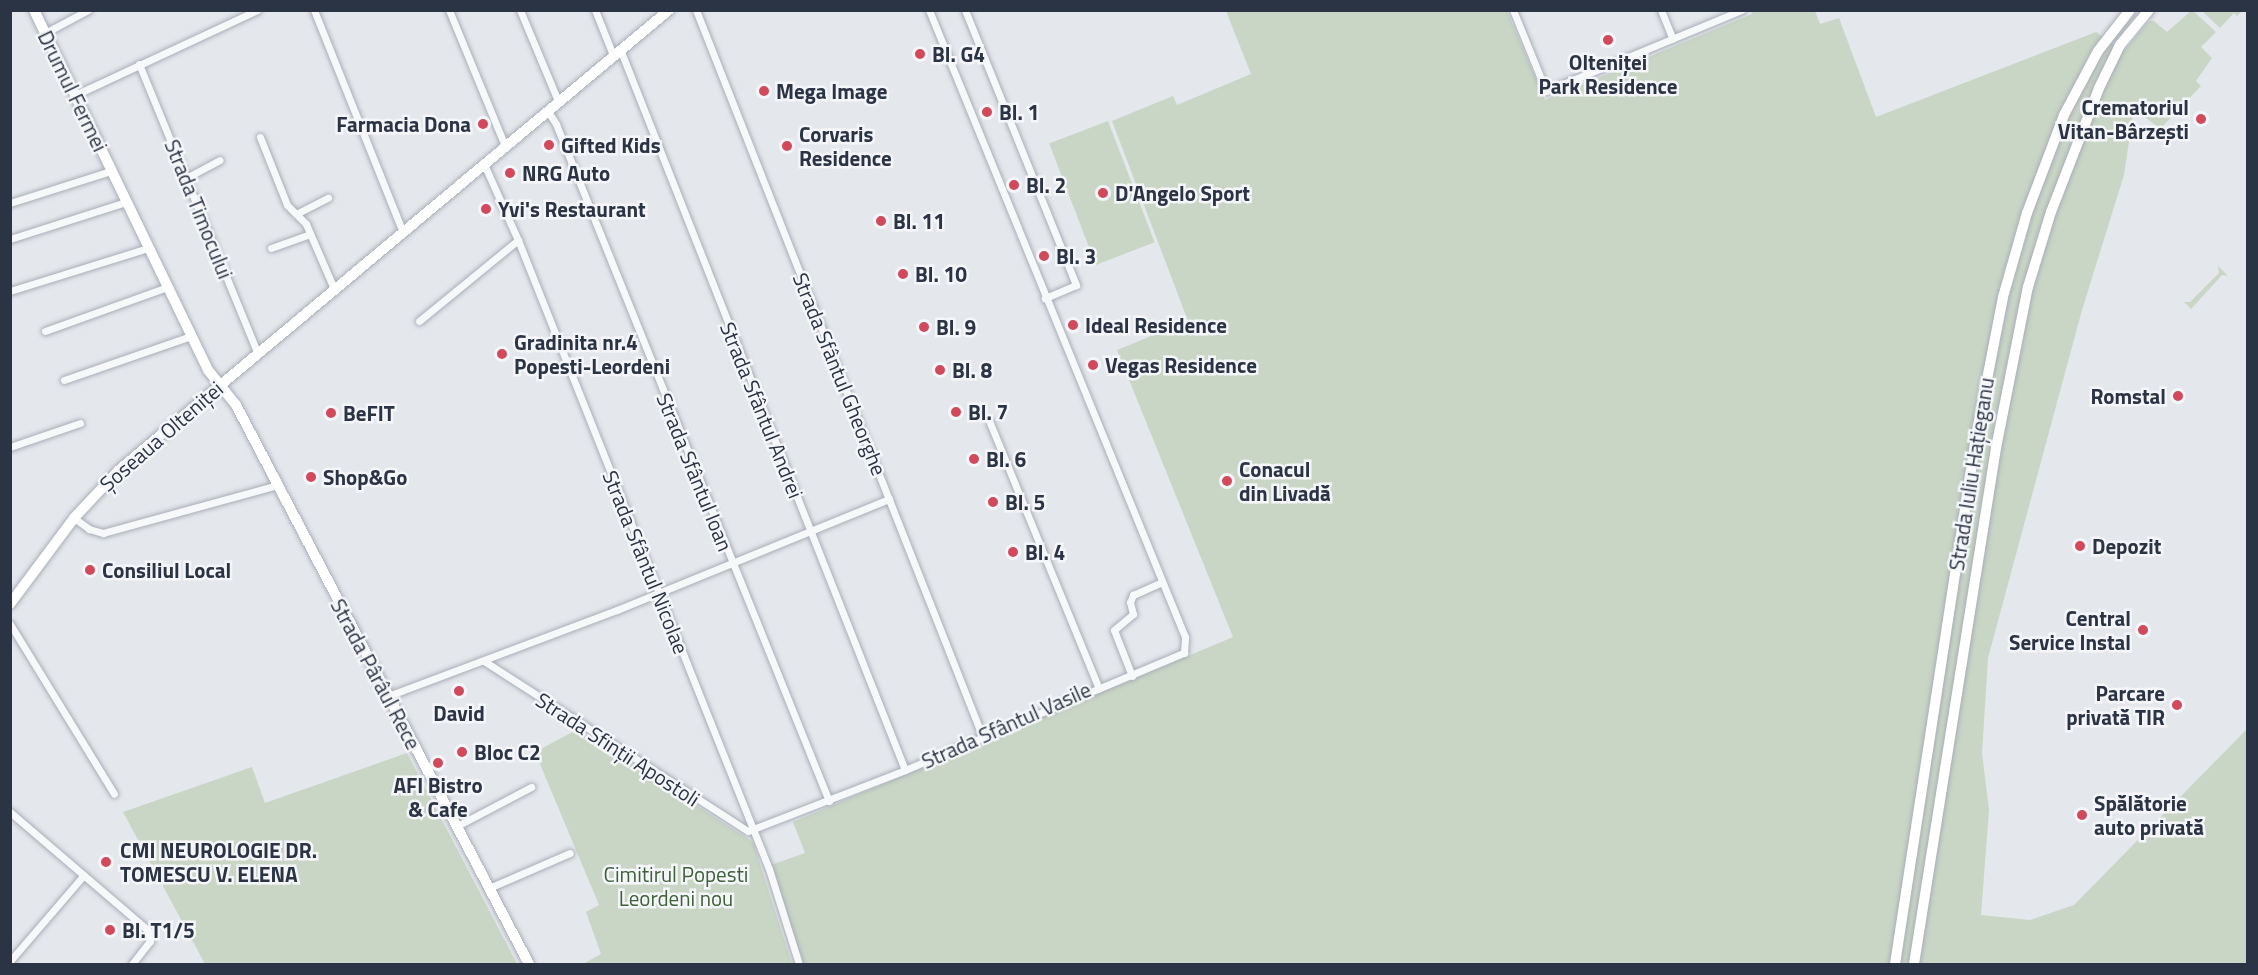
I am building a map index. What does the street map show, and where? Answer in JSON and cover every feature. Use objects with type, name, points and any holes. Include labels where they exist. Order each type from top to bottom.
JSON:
[{"type":"main road","name":"Drumul Fermei","points":[[34,10],[191,336],[219,386]]},
{"type":"main road","name":"Șoseaua Olteniței","points":[[10,604],[74,518],[119,470],[669,10]]},
{"type":"main road","name":"Strada Iuliu Hațieganu","points":[[1895,964],[1950,605],[2002,297],[2061,123],[2098,51],[2130,10]]},
{"type":"main road","name":"Strada Iuliu Hațieganu","points":[[1914,964],[1971,608],[2024,304],[2044,232],[2081,132],[2113,56],[2149,10]]},
{"type":"main road","points":[[2061,123],[2081,132]]},
{"type":"main road","name":"Strada Pârâul Rece","points":[[219,386],[236,405],[529,964]]},
{"type":"main road","points":[[1950,605],[1971,608]]},
{"type":"street","points":[[45,33],[88,10]]},
{"type":"street","points":[[75,95],[257,10]]},
{"type":"street","points":[[314,10],[403,233]]},
{"type":"street","points":[[449,10],[505,146]]},
{"type":"street","points":[[520,10],[558,101]]},
{"type":"street","name":"Strada Sfântul Andrei","points":[[595,10],[617,52],[905,770]]},
{"type":"street","name":"Strada Sfântul Gheorghe","points":[[696,10],[983,738]]},
{"type":"street","points":[[929,10],[1187,648],[1180,656],[1099,689]]},
{"type":"street","points":[[965,10],[1076,285],[1045,298]]},
{"type":"street","points":[[1513,10],[1546,92],[1672,39],[1722,14],[1742,10]]},
{"type":"street","points":[[1661,10],[1672,39]]},
{"type":"street","name":"Strada Timocului","points":[[139,64],[258,354]]},
{"type":"street","name":"Strada Sfântul Ioan","points":[[547,111],[558,130],[829,801]]},
{"type":"street","points":[[260,137],[287,205],[310,234],[335,291]]},
{"type":"street","points":[[186,178],[220,160]]},
{"type":"street","name":"Strada Sfântul Nicolae","points":[[484,164],[518,240],[753,831],[799,964]]},
{"type":"street","name":"Drumul Fermei","points":[[10,203],[111,171]]},
{"type":"street","points":[[296,214],[328,198]]},
{"type":"street","points":[[10,239],[126,202]]},
{"type":"street","points":[[271,248],[310,234]]},
{"type":"street","points":[[419,321],[518,240]]},
{"type":"street","points":[[10,291],[148,248]]},
{"type":"street","points":[[45,331],[167,286]]},
{"type":"street","points":[[64,381],[191,336]]},
{"type":"street","points":[[10,447],[80,423]]},
{"type":"street","name":"Strada Sfântul Vasile","points":[[753,831],[1099,689],[990,423]]},
{"type":"street","points":[[74,518],[93,531],[103,533],[277,485]]},
{"type":"street","points":[[388,696],[659,594],[889,499]]},
{"type":"street","points":[[1132,676],[1113,630],[1133,614],[1130,602],[1133,595],[1162,582]]},
{"type":"street","points":[[10,624],[114,794]]},
{"type":"street","name":"Strada Sfinții Apostoli","points":[[484,661],[740,829],[753,831]]},
{"type":"street","points":[[457,826],[531,787]]},
{"type":"street","points":[[10,812],[152,936],[132,964]]},
{"type":"street","points":[[489,888],[570,853]]},
{"type":"street","points":[[10,962],[84,875]]},
{"type":"green space","points":[[2192,10],[2216,32],[2201,47],[2212,58],[2196,81],[2201,86],[2160,129],[2134,108],[2124,175],[2082,310],[1988,658],[1982,753],[1989,810],[1981,915],[2030,920],[2074,905],[2247,729],[2247,964],[803,964],[771,865],[805,853],[793,822],[1233,637],[1117,350],[1188,321],[1112,121],[1173,96],[1177,105],[1251,74],[1226,11],[1507,11],[1545,100],[1752,14],[1751,11],[1815,11],[1820,24],[1839,18],[1876,117],[2096,32],[2123,52],[2149,21],[2154,21],[2167,32]]},
{"type":"green space","points":[[2202,11],[2242,11],[2237,16],[2234,13],[2220,28]]},
{"type":"green space","name":"D'Angelo Sport","points":[[1108,121],[1155,242],[1096,265],[1049,144]]},
{"type":"green space","points":[[2218,266],[2228,276],[2222,275],[2191,309],[2184,302],[2190,302],[2219,273]]},
{"type":"green space","name":"Cimitirul Popesti Leordeni nou","points":[[578,729],[753,842],[792,964],[583,964],[601,954],[586,912],[599,905],[535,752]]},
{"type":"green space","points":[[407,753],[517,964],[205,964],[123,812],[252,767],[265,803]]},
{"type":"place","name":"Olteniței Park Residence","points":[[1608,40]]},
{"type":"place","name":"Bl. G4","points":[[920,54]]},
{"type":"place","name":"Mega Image","points":[[764,91]]},
{"type":"place","name":"Bl. 1","points":[[987,112]]},
{"type":"place","name":"Crematoriul Vitan-Bârzești","points":[[2201,119]]},
{"type":"place","name":"Farmacia Dona","points":[[483,124]]},
{"type":"place","name":"Gifted Kids","points":[[549,145]]},
{"type":"place","name":"Corvaris Residence","points":[[787,146]]},
{"type":"place","name":"NRG Auto","points":[[510,173]]},
{"type":"place","name":"Bl. 2","points":[[1014,185]]},
{"type":"place","name":"D'Angelo Sport","points":[[1103,193]]},
{"type":"place","name":"Yvi's Restaurant","points":[[486,209]]},
{"type":"place","name":"Bl. 11","points":[[881,221]]},
{"type":"place","name":"Bl. 3","points":[[1044,256]]},
{"type":"place","name":"Bl. 10","points":[[903,274]]},
{"type":"place","name":"Ideal Residence","points":[[1073,325]]},
{"type":"place","name":"Bl. 9","points":[[924,327]]},
{"type":"place","name":"Gradinita nr.4 Popesti-Leordeni","points":[[502,354]]},
{"type":"place","name":"Vegas Residence","points":[[1093,365]]},
{"type":"place","name":"Bl. 8","points":[[940,370]]},
{"type":"place","name":"Romstal","points":[[2178,396]]},
{"type":"place","name":"Bl. 7","points":[[956,412]]},
{"type":"place","name":"BeFIT","points":[[331,413]]},
{"type":"place","name":"Bl. 6","points":[[974,459]]},
{"type":"place","name":"Shop&Go","points":[[311,477]]},
{"type":"place","name":"Conacul din Livadă","points":[[1227,481]]},
{"type":"place","name":"Bl. 5","points":[[993,502]]},
{"type":"place","name":"Depozit","points":[[2080,546]]},
{"type":"place","name":"Bl. 4","points":[[1013,552]]},
{"type":"place","name":"Consiliul Local","points":[[90,570]]},
{"type":"place","name":"Central Service Instal","points":[[2143,630]]},
{"type":"place","name":"David","points":[[459,691]]},
{"type":"place","name":"Parcare privată TIR","points":[[2177,705]]},
{"type":"place","name":"Bloc C2","points":[[462,752]]},
{"type":"place","name":"AFI Bistro & Cafe","points":[[438,763]]},
{"type":"place","name":"Spălătorie auto privată","points":[[2082,815]]},
{"type":"place","name":"CMI NEUROLOGIE DR. TOMESCU V. ELENA","points":[[106,862]]},
{"type":"place","name":"Bl. T1/5","points":[[110,930]]}]
